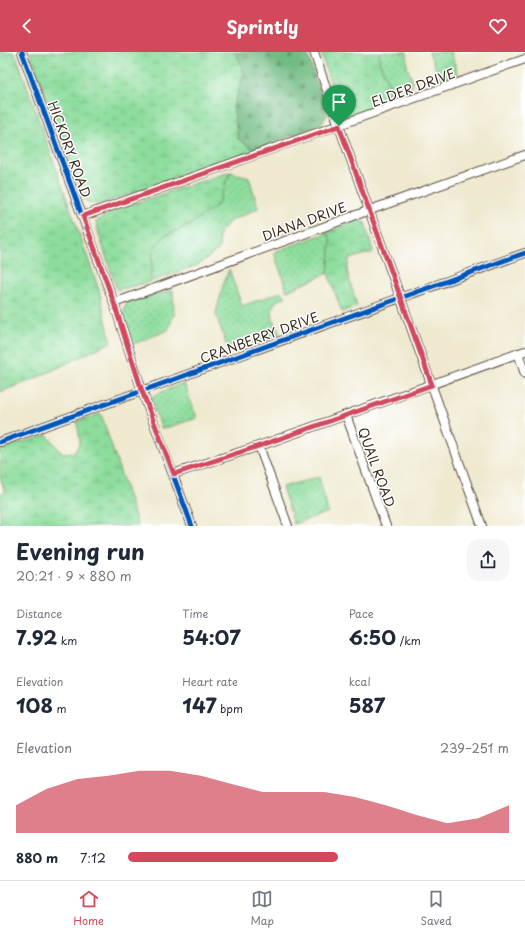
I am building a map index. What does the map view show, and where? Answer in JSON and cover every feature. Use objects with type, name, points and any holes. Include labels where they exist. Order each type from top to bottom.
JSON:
[{"type":"street","name":"HICKORY ROAD","points":[[22,52],[83,216],[114,303],[142,391],[192,526]]},
{"type":"street","points":[[314,52],[482,526]]},
{"type":"street","name":"ELDER DRIVE","points":[[83,216],[525,59]]},
{"type":"street","name":"DIANA DRIVE","points":[[114,303],[525,155]]},
{"type":"street","name":"CRANBERRY DRIVE","points":[[0,442],[525,253]]},
{"type":"street","points":[[174,474],[259,446],[521,352],[525,374]]},
{"type":"street","name":"QUAIL ROAD","points":[[346,415],[386,526]]},
{"type":"street","points":[[259,446],[288,526]]},
{"type":"green space","points":[[0,52],[13,52],[16,55],[99,290],[111,342],[32,380],[0,392]]},
{"type":"green space","points":[[30,52],[233,52],[237,56],[244,72],[233,107],[238,139],[255,150],[101,204],[91,203],[84,200]]},
{"type":"green space","points":[[233,52],[303,52],[308,55],[327,115],[322,124],[255,150],[238,139],[233,107],[244,72]]},
{"type":"green space","points":[[321,52],[379,52],[379,61],[390,88],[382,104],[346,119],[339,113]]},
{"type":"green space","points":[[379,52],[407,52],[407,67],[413,82],[409,95],[382,104],[390,88],[379,61]]},
{"type":"green space","points":[[429,52],[451,52],[458,75],[442,84]]},
{"type":"green space","points":[[230,172],[249,177],[258,208],[230,221],[219,233],[219,249],[198,265],[150,282],[153,250],[164,236],[191,224],[218,204]]},
{"type":"green space","points":[[230,172],[218,204],[191,224],[164,236],[153,250],[150,282],[117,290],[96,222],[114,210]]},
{"type":"green space","points":[[358,219],[365,223],[373,252],[349,259],[347,271],[357,306],[342,312],[328,273],[331,240],[327,233]]},
{"type":"green space","points":[[327,233],[331,240],[328,273],[287,291],[274,252]]},
{"type":"green space","points":[[229,269],[242,306],[281,292],[286,297],[280,299],[274,304],[272,313],[280,334],[267,341],[231,350],[227,347],[216,314],[223,285]]},
{"type":"green space","points":[[173,290],[174,315],[168,330],[131,345],[123,315],[126,304],[130,301]]},
{"type":"green space","points":[[184,383],[197,418],[162,429],[151,401],[154,395]]},
{"type":"green space","points":[[101,414],[138,526],[0,526],[0,494],[5,492],[0,477],[0,449],[47,435],[62,453],[75,452],[80,442],[77,421]]},
{"type":"green space","points":[[319,477],[328,512],[294,524],[282,487]]},
{"type":"cycle path","points":[[22,52],[114,303],[142,391],[192,526]]},
{"type":"cycle path","points":[[0,442],[525,253]]},
{"type":"route","points":[[339,126],[432,385],[259,446],[174,474],[142,391],[114,303],[83,216],[339,126]]}]
